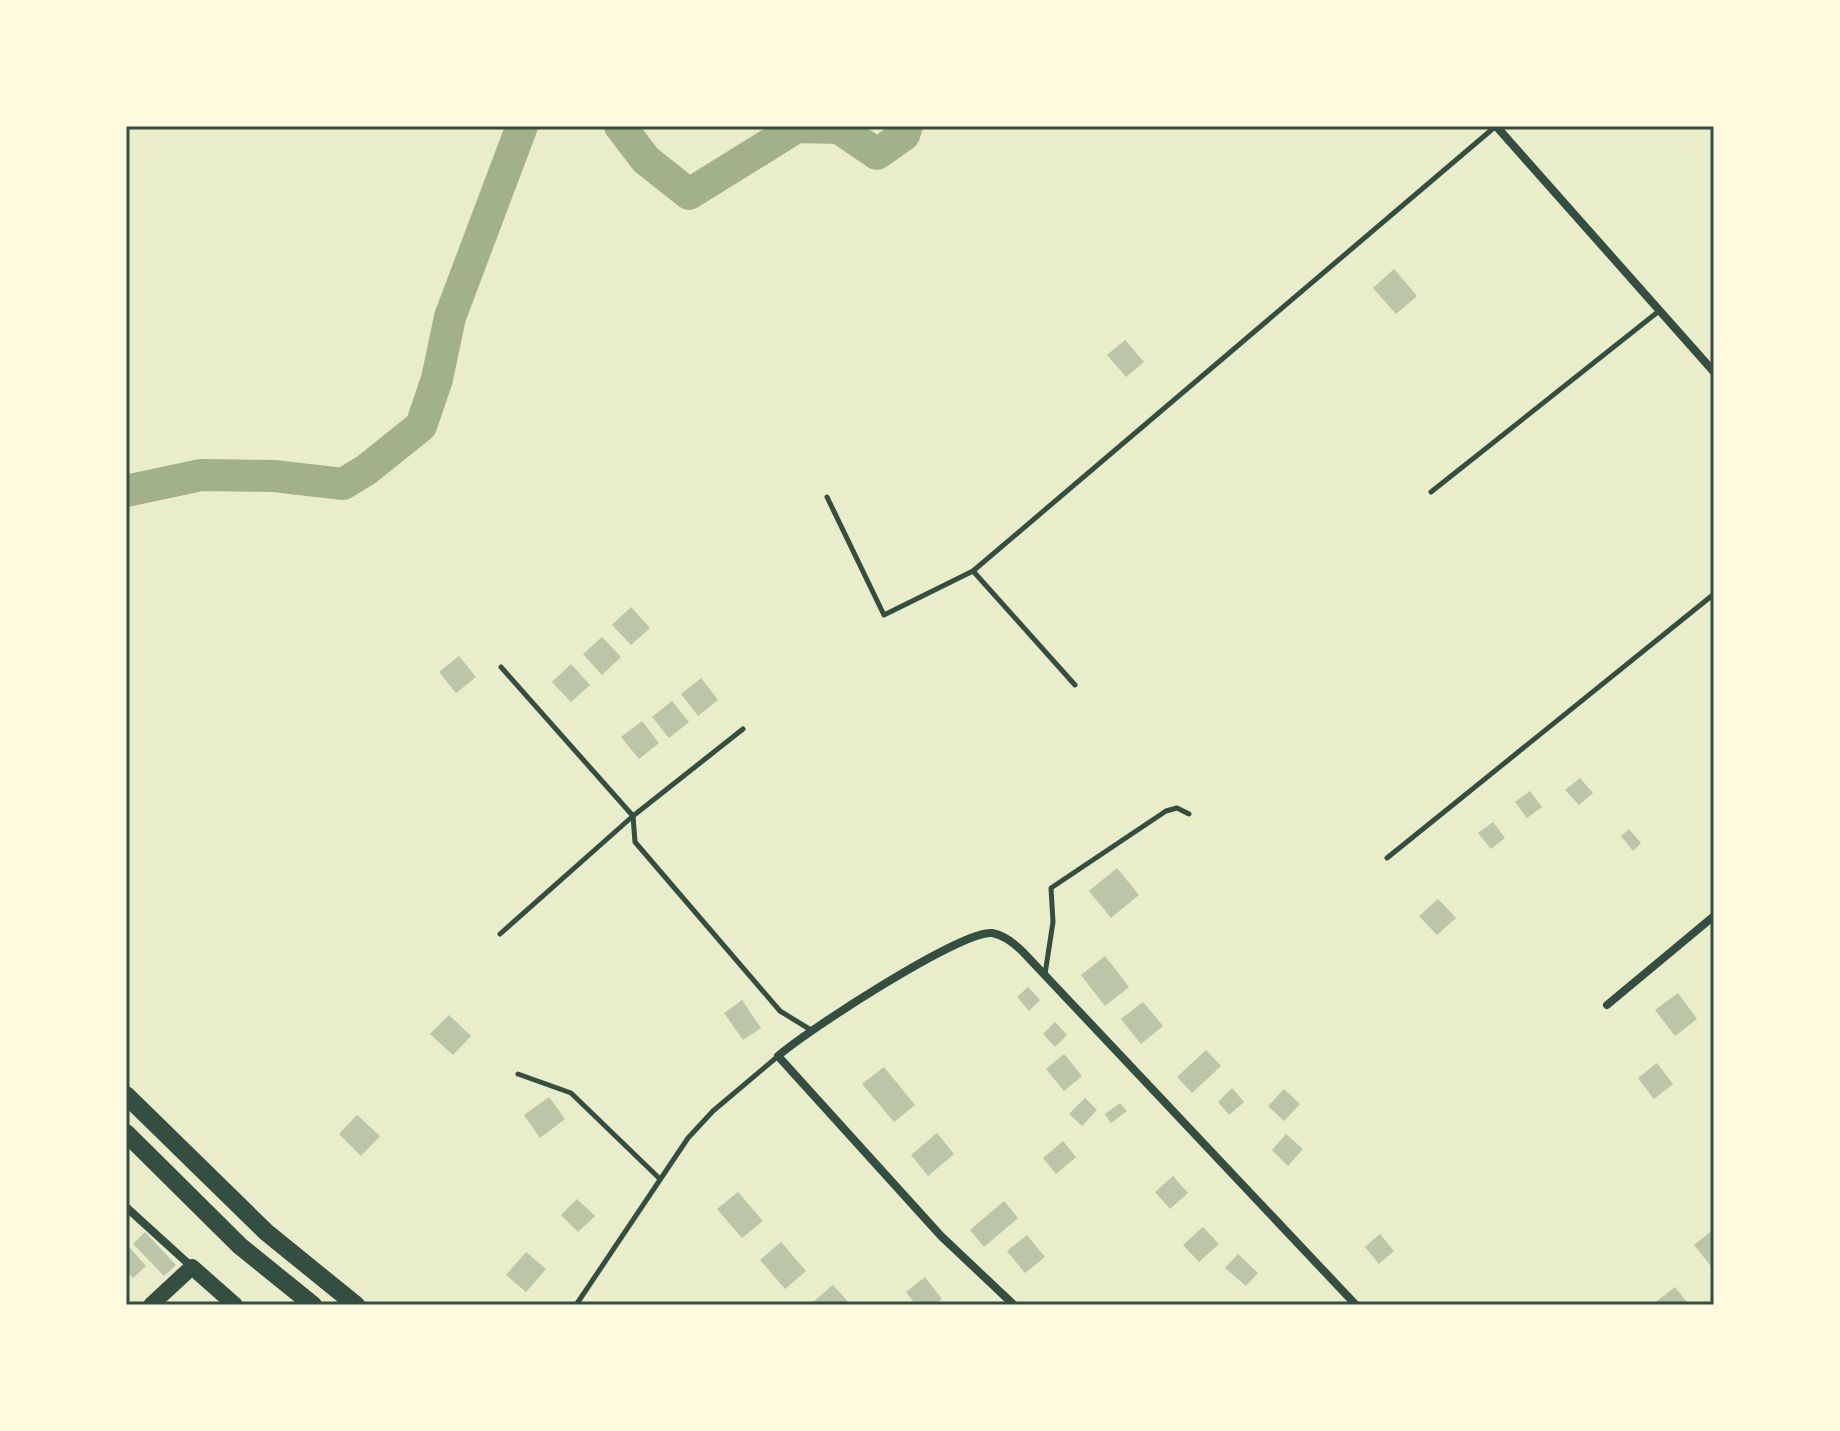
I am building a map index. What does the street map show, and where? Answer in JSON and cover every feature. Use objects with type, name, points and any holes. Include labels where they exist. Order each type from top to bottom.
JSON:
[{"type":"highway","points":[[126,1095],[266,1232],[356,1305]]},
{"type":"highway","points":[[126,1133],[240,1246],[313,1305]]},
{"type":"main road","points":[[151,1305],[192,1267],[235,1305]]},
{"type":"street","points":[[1496,126],[1714,372]]},
{"type":"street","points":[[1607,1005],[1714,916]]},
{"type":"street","points":[[1014,1305],[941,1236],[778,1056],[811,1030],[949,948],[982,934],[993,933],[1015,944],[1356,1305]]},
{"type":"street","points":[[126,1207],[192,1267]]},
{"type":"lane","points":[[827,497],[884,615],[973,571],[1496,126]]},
{"type":"lane","points":[[1431,492],[1659,311]]},
{"type":"lane","points":[[973,571],[1075,685]]},
{"type":"lane","points":[[1387,858],[1714,594]]},
{"type":"lane","points":[[501,667],[633,816],[635,842],[780,1011],[811,1030]]},
{"type":"lane","points":[[500,934],[633,816],[743,729]]},
{"type":"lane","points":[[1045,977],[1053,922],[1051,888],[1166,811],[1177,808],[1189,814]]},
{"type":"lane","points":[[576,1305],[638,1217],[660,1179],[713,1111],[778,1056]]},
{"type":"lane","points":[[518,1074],[571,1093],[660,1179]]},
{"type":"building","points":[[1394,269],[1417,296],[1396,314],[1373,288]]},
{"type":"building","points":[[1125,340],[1144,362],[1126,377],[1107,355]]},
{"type":"building","points":[[631,607],[650,628],[631,645],[612,625]]},
{"type":"building","points":[[602,637],[621,657],[602,675],[583,654]]},
{"type":"building","points":[[459,656],[476,677],[456,693],[439,672]]},
{"type":"building","points":[[571,664],[590,685],[571,702],[552,682]]},
{"type":"building","points":[[701,678],[718,700],[698,716],[681,694]]},
{"type":"building","points":[[672,701],[689,722],[669,738],[652,717]]},
{"type":"building","points":[[642,721],[659,743],[639,759],[621,737]]},
{"type":"building","points":[[1580,778],[1593,793],[1579,805],[1565,790]]},
{"type":"building","points":[[1530,791],[1542,807],[1527,818],[1515,802]]},
{"type":"building","points":[[1493,822],[1505,838],[1491,849],[1478,833]]},
{"type":"building","points":[[1629,829],[1641,843],[1633,851],[1621,836]]},
{"type":"building","points":[[1117,868],[1139,895],[1111,918],[1089,891]]},
{"type":"building","points":[[1438,899],[1456,918],[1437,935],[1419,916]]},
{"type":"building","points":[[1105,956],[1129,987],[1105,1006],[1081,975]]},
{"type":"building","points":[[1028,987],[1040,1000],[1029,1011],[1017,997]]},
{"type":"building","points":[[1678,993],[1697,1019],[1675,1036],[1655,1010]]},
{"type":"building","points":[[742,1000],[761,1028],[743,1040],[724,1013]]},
{"type":"building","points":[[1143,1002],[1163,1026],[1141,1044],[1121,1019]]},
{"type":"building","points":[[449,1015],[471,1036],[453,1055],[430,1034]]},
{"type":"building","points":[[1055,1022],[1067,1035],[1055,1047],[1043,1034]]},
{"type":"building","points":[[1206,1050],[1221,1066],[1192,1093],[1177,1077]]},
{"type":"building","points":[[1064,1054],[1082,1076],[1064,1091],[1046,1069]]},
{"type":"building","points":[[1657,1063],[1673,1084],[1654,1099],[1638,1078]]},
{"type":"building","points":[[884,1067],[915,1105],[894,1122],[862,1084]]},
{"type":"building","points":[[1232,1088],[1244,1102],[1229,1115],[1218,1102]]},
{"type":"building","points":[[1284,1089],[1300,1104],[1284,1121],[1268,1106]]},
{"type":"building","points":[[549,1097],[565,1119],[540,1138],[524,1115]]},
{"type":"building","points":[[1085,1098],[1097,1110],[1082,1126],[1069,1114]]},
{"type":"building","points":[[1120,1103],[1127,1111],[1111,1123],[1105,1114]]},
{"type":"building","points":[[357,1115],[380,1136],[361,1156],[339,1134]]},
{"type":"building","points":[[937,1133],[954,1154],[928,1176],[911,1155]]},
{"type":"building","points":[[1286,1134],[1303,1149],[1288,1166],[1272,1150]]},
{"type":"building","points":[[1063,1141],[1076,1157],[1056,1174],[1043,1158]]},
{"type":"building","points":[[1173,1176],[1188,1193],[1170,1209],[1155,1192]]},
{"type":"building","points":[[738,1192],[763,1221],[742,1238],[717,1209]]},
{"type":"building","points":[[577,1199],[595,1216],[578,1232],[561,1215]]},
{"type":"building","points":[[1004,1201],[1018,1218],[984,1247],[970,1230]]},
{"type":"building","points":[[1203,1227],[1219,1244],[1199,1262],[1183,1245]]},
{"type":"building","points":[[1714,1229],[1714,1270],[1694,1245]]},
{"type":"building","points":[[145,1232],[176,1265],[164,1276],[133,1244]]},
{"type":"building","points":[[1380,1234],[1394,1251],[1379,1264],[1365,1247]]},
{"type":"building","points":[[1027,1235],[1045,1257],[1025,1273],[1007,1251]]},
{"type":"building","points":[[781,1242],[806,1271],[785,1289],[760,1260]]},
{"type":"building","points":[[129,1247],[146,1266],[133,1278],[126,1270]]},
{"type":"building","points":[[526,1252],[546,1269],[526,1292],[506,1275]]},
{"type":"building","points":[[1238,1254],[1258,1273],[1246,1286],[1225,1268]]},
{"type":"building","points":[[925,1277],[942,1299],[934,1305],[916,1305],[906,1292]]},
{"type":"building","points":[[833,1285],[851,1305],[815,1305],[813,1302]]},
{"type":"building","points":[[1675,1287],[1689,1305],[1659,1305],[1656,1302]]},
{"type":"waterway","points":[[126,491],[201,475],[274,476],[343,484],[366,470],[421,426],[437,379],[450,317],[522,126]]},
{"type":"waterway","points":[[620,126],[646,160],[689,194],[797,127],[839,128],[877,154],[904,135],[907,126]]}]
